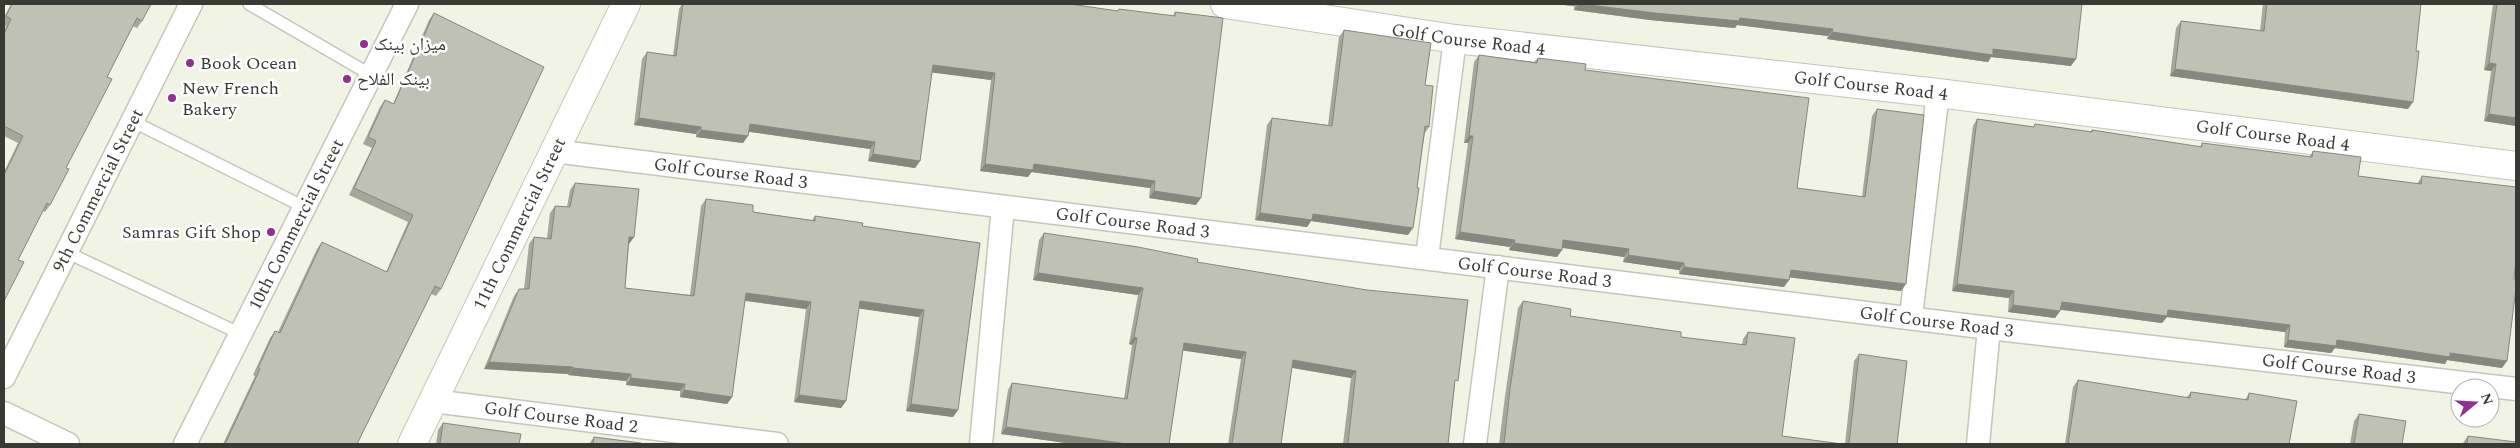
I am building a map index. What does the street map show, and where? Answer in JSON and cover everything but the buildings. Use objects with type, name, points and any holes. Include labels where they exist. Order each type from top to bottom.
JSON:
[{"type":"street","name":"9th Commercial Street","points":[[4,376],[191,4]]},
{"type":"street","name":"10th Commercial Street","points":[[185,444],[407,4]]},
{"type":"street","name":"11th Commercial Street","points":[[412,444],[626,4]]},
{"type":"street","name":"Golf Course Road 4","points":[[1226,4],[1455,39],[1938,93],[2516,166]]},
{"type":"street","points":[[1427,257],[1455,39]]},
{"type":"street","points":[[1911,316],[1938,93]]},
{"type":"street","name":"Golf Course Road 3","points":[[553,151],[1911,316],[1989,328],[2516,389]]},
{"type":"street","points":[[981,444],[1003,207]]},
{"type":"street","points":[[1475,444],[1498,267]]},
{"type":"street","points":[[1978,444],[1989,328]]},
{"type":"street","name":"Golf Course Road 2","points":[[433,401],[777,444]]},
{"type":"street","points":[[4,413],[68,444]]},
{"type":"lane","points":[[249,4],[371,75]]},
{"type":"lane","points":[[132,121],[304,207]]},
{"type":"lane","points":[[66,252],[240,334]]},
{"type":"place","name":"میزان بینک","points":[[364,44]]},
{"type":"place","name":"Book Ocean","points":[[190,63]]},
{"type":"place","name":"بینک الفلاح","points":[[347,79]]},
{"type":"place","name":"New French Bakery","points":[[172,98]]},
{"type":"place","name":"Samras Gift Shop","points":[[271,232]]}]
